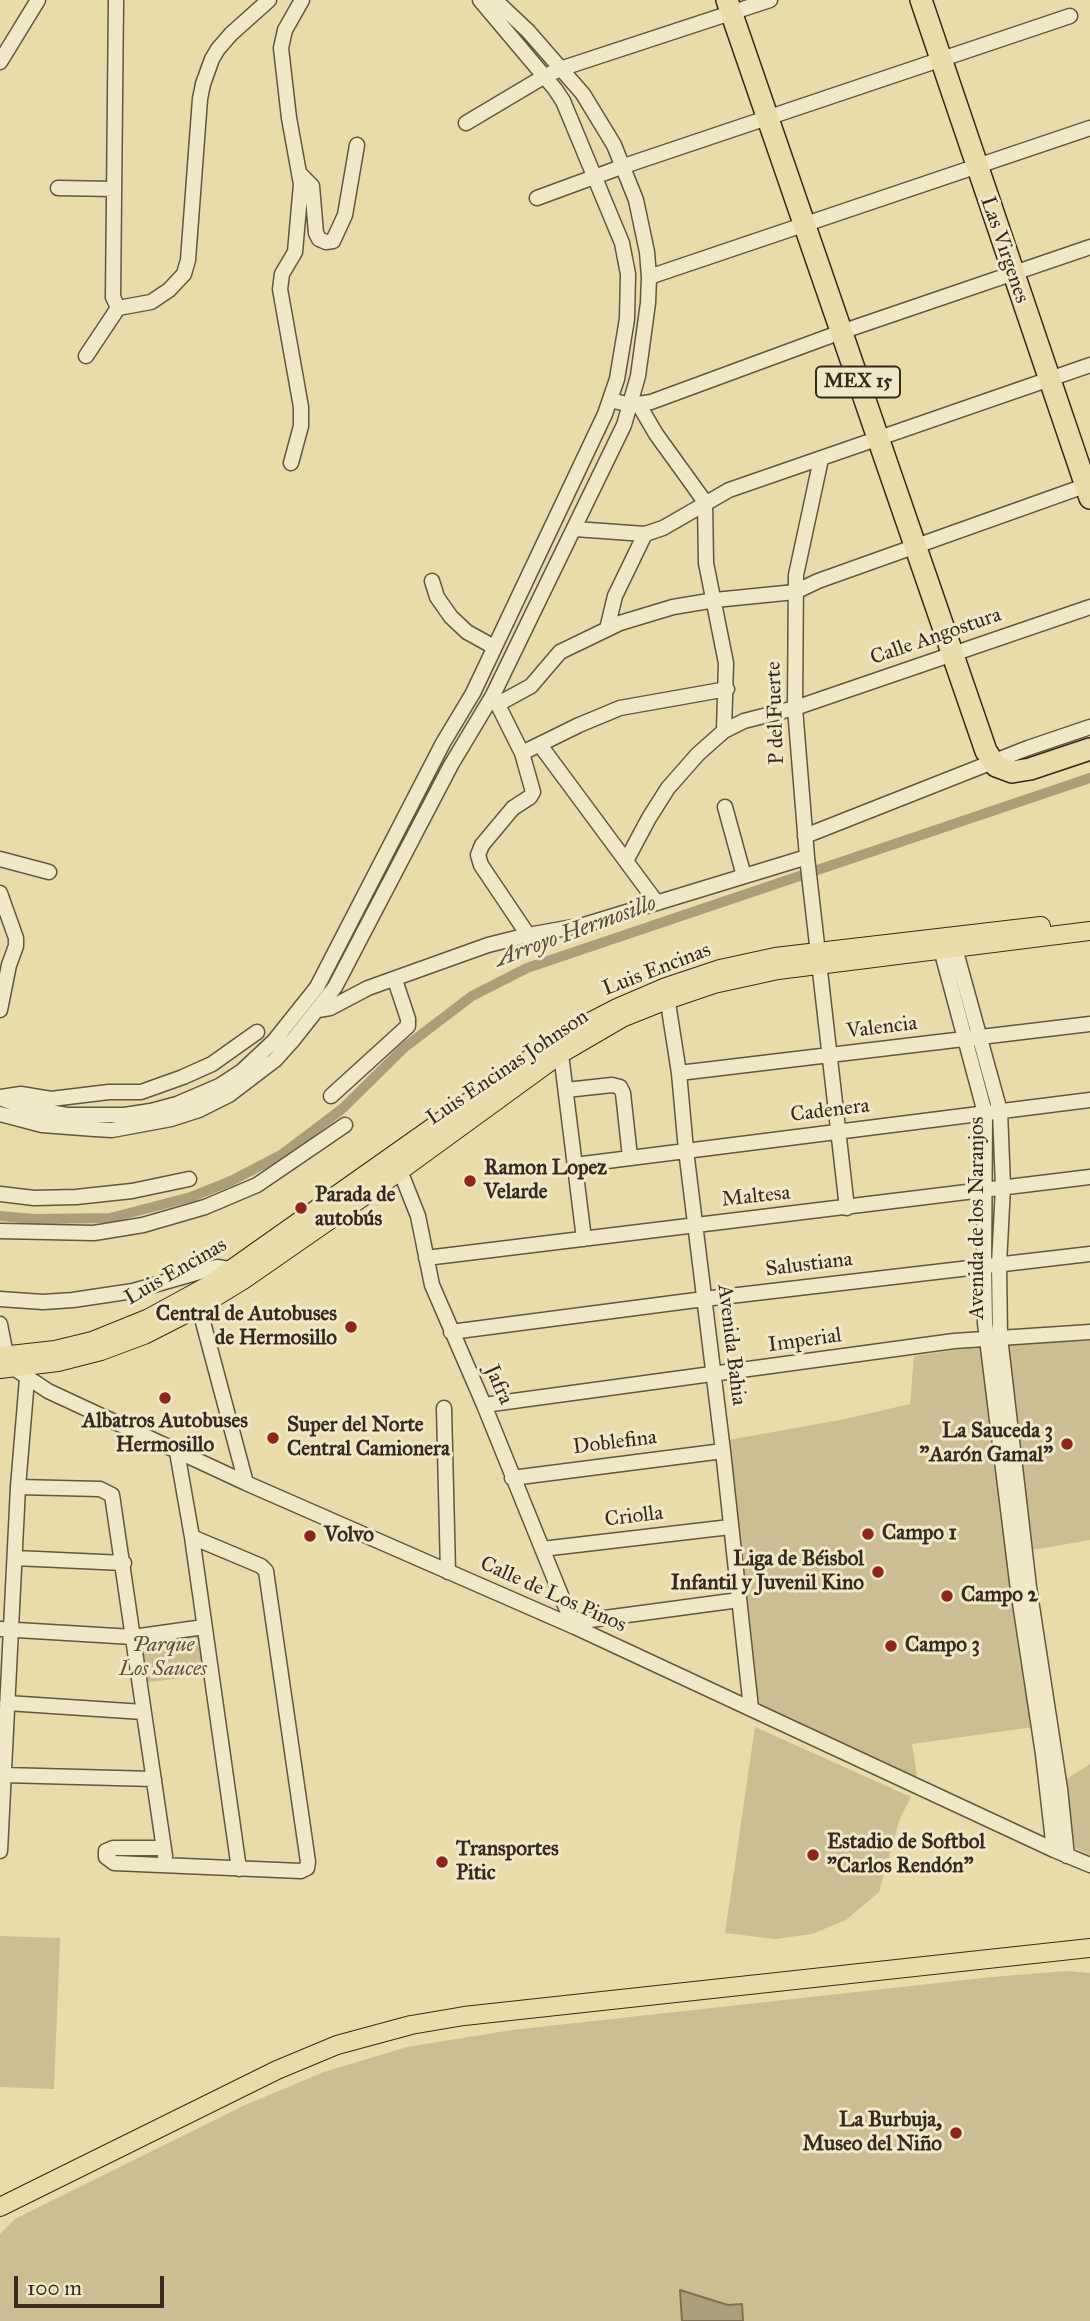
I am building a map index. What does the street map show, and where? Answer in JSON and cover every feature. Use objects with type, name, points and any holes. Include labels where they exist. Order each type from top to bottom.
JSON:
[{"type":"highway","name":"Las Virgenes","points":[[921,0],[1048,380],[1089,489]]},
{"type":"highway","name":"MEX 15","points":[[729,7],[992,763]]},
{"type":"highway","points":[[992,763],[1001,770],[1020,771],[1090,749]]},
{"type":"main road","points":[[947,944],[1090,920]]},
{"type":"main road","name":"Luis Encinas Johnson","points":[[9,1365],[58,1362],[102,1351],[144,1335],[199,1307],[252,1274],[397,1163],[560,1046],[622,1018],[666,994],[819,959],[1090,931]]},
{"type":"main road","name":"Luis Encinas","points":[[9,1365],[92,1341],[149,1318],[209,1285],[397,1163]]},
{"type":"main road","points":[[0,2207],[277,2070],[337,2045],[411,2025],[464,2016],[1090,1948]]},
{"type":"main road","points":[[0,2218],[290,2076],[339,2057],[416,2035],[539,2018],[1090,1959]]},
{"type":"street","points":[[0,62],[38,0]]},
{"type":"street","points":[[116,0],[113,297],[118,308]]},
{"type":"street","points":[[86,356],[118,308],[151,302],[169,290],[184,274],[188,260],[199,106],[203,84],[218,49],[269,0]]},
{"type":"street","points":[[291,463],[301,426],[301,407],[280,289],[282,274],[295,252],[300,174],[289,118],[281,48],[285,30],[302,0]]},
{"type":"street","points":[[0,1097],[26,1108],[67,1115],[124,1115],[177,1104],[199,1096],[242,1071],[274,1041],[310,999],[443,743],[473,693],[610,400],[620,366],[627,319],[628,274],[622,243],[570,114],[545,76],[480,0]]},
{"type":"street","points":[[0,1114],[42,1125],[112,1130],[171,1119],[219,1100],[275,1060],[318,1010],[348,963],[451,765],[495,699],[635,405],[646,327],[649,277],[642,222],[624,166],[601,121],[563,68],[496,0]]},
{"type":"street","points":[[466,123],[563,68],[729,7],[771,0]]},
{"type":"street","points":[[537,198],[624,166],[1070,16]]},
{"type":"street","points":[[649,277],[1090,128]]},
{"type":"street","points":[[300,174],[312,186],[316,233],[319,239],[333,241],[345,215],[356,145]]},
{"type":"street","points":[[58,188],[114,189]]},
{"type":"street","points":[[610,400],[635,405],[1090,247]]},
{"type":"street","points":[[575,529],[645,534],[673,524],[705,502],[729,490],[1090,365]]},
{"type":"street","points":[[626,860],[653,809],[668,788],[724,730],[727,689],[724,647],[706,563],[705,502],[635,405]]},
{"type":"street","name":"P del Fuerte","points":[[821,459],[798,559],[795,592],[794,708],[807,857],[847,1208]]},
{"type":"street","points":[[495,699],[531,686],[560,652],[607,629],[649,613],[715,600],[795,592],[806,585],[915,546],[1089,489]]},
{"type":"street","points":[[607,629],[615,596],[645,534]]},
{"type":"street","points":[[432,581],[437,597],[451,617],[467,632],[494,647]]},
{"type":"street","name":"Calle Angostura","points":[[724,730],[1090,607]]},
{"type":"street","points":[[522,753],[579,724],[620,708],[727,689]]},
{"type":"street","points":[[495,699],[522,753],[533,792],[513,808],[478,850],[478,855],[481,864],[528,935]]},
{"type":"street","points":[[805,836],[1040,743],[1090,727]]},
{"type":"street","points":[[540,745],[657,904]]},
{"type":"street","points":[[725,807],[744,876]]},
{"type":"street","points":[[401,823],[417,831]]},
{"type":"street","points":[[318,1010],[330,1008],[368,988],[488,945],[584,925],[807,857]]},
{"type":"street","points":[[0,859],[49,872]]},
{"type":"street","points":[[0,893],[14,928],[16,946],[9,965],[0,1010]]},
{"type":"street","name":"Avenida de los Naranjos","points":[[947,944],[993,1112],[1003,1187],[991,1265]]},
{"type":"street","points":[[331,1096],[408,1026],[395,979]]},
{"type":"street","name":"Avenida Bahia","points":[[666,994],[679,1073],[751,1708]]},
{"type":"street","name":"Valencia","points":[[679,1073],[1090,1024]]},
{"type":"street","points":[[0,1097],[21,1094],[51,1099],[109,1092],[141,1092],[212,1064],[257,1032]]},
{"type":"street","points":[[560,1046],[584,1239]]},
{"type":"street","points":[[566,1090],[612,1085],[620,1087],[623,1093],[630,1157]]},
{"type":"street","name":"Cadenera","points":[[575,1165],[1090,1100]]},
{"type":"street","name":"Avenida de los Naranjos","points":[[993,1112],[986,1189],[994,1337],[1049,1798],[1060,1853]]},
{"type":"street","points":[[0,1231],[94,1233],[143,1225],[205,1207],[257,1185],[345,1125]]},
{"type":"street","name":"Jafra","points":[[397,1163],[418,1216],[432,1285],[575,1625]]},
{"type":"street","name":"Maltesa","points":[[426,1258],[1090,1177]]},
{"type":"street","points":[[0,1194],[34,1198],[76,1197],[132,1191],[189,1179]]},
{"type":"street","name":"Salustiana","points":[[451,1332],[704,1299],[1090,1254]]},
{"type":"street","points":[[0,1299],[43,1302],[73,1300],[133,1291],[217,1267],[230,1269]]},
{"type":"street","points":[[199,1307],[246,1483]]},
{"type":"street","points":[[0,1324],[9,1365],[18,1486],[15,1558],[5,1629],[7,1703],[0,1851]]},
{"type":"street","name":"Imperial","points":[[484,1405],[994,1337],[1090,1332]]},
{"type":"street","name":"Calle de Los Pinos","points":[[9,1365],[48,1391],[177,1452],[575,1625],[1090,1865]]},
{"type":"street","points":[[444,1408],[449,1572]]},
{"type":"street","name":"Doblefina","points":[[512,1478],[723,1451]]},
{"type":"street","points":[[177,1452],[192,1537],[239,1869]]},
{"type":"street","points":[[18,1486],[100,1489],[109,1492],[114,1500],[167,1864]]},
{"type":"street","name":"Criolla","points":[[542,1549],[730,1527]]},
{"type":"street","points":[[164,1848],[113,1848],[105,1854],[108,1861],[114,1863],[239,1869],[301,1871],[307,1868],[308,1862],[268,1576],[261,1566],[192,1537]]},
{"type":"street","points":[[15,1558],[124,1563]]},
{"type":"street","points":[[575,1625],[739,1601]]},
{"type":"street","points":[[5,1629],[132,1637],[204,1627]]},
{"type":"street","points":[[7,1703],[143,1712]]},
{"type":"street","points":[[3,1775],[154,1779]]},
{"type":"green space","points":[[1090,1341],[1090,1540],[1032,1550],[1006,1344]]},
{"type":"green space","name":"Liga de Béisbol Infantil y Juvenil Kino","points":[[982,1346],[1033,1727],[912,1744],[917,1777],[759,1704],[729,1440],[910,1404],[914,1356]]},
{"type":"green space","name":"Parque Los Sauces","points":[[203,1631],[209,1674],[144,1683],[138,1640]]},
{"type":"green space","name":"Estadio de Softbol \"Carlos Rendón\"","points":[[755,1727],[911,1797],[900,1818],[879,1892],[846,1920],[812,1934],[775,1939],[725,1933]]},
{"type":"green space","points":[[1090,1764],[1090,1855],[1075,1848],[1065,1780]]},
{"type":"green space","points":[[0,1936],[60,1938],[54,2089],[0,2087]]},
{"type":"green space","points":[[1068,1971],[1090,1973],[1090,2321],[0,2321],[0,2234],[15,2219],[243,2106],[324,2072],[407,2047],[512,2030]]},
{"type":"shaded area","points":[[680,2290],[728,2305],[742,2304],[743,2321],[682,2321]]},
{"type":"waterway","name":"Arroyo Hermosillo","points":[[0,1216],[34,1219],[110,1218],[191,1197],[231,1181],[281,1155],[342,1109],[405,1047],[472,996],[527,968],[1090,778]]},
{"type":"place","name":"Ramon Lopez Velarde","points":[[470,1181]]},
{"type":"place","name":"Parada de autobús","points":[[301,1208]]},
{"type":"place","name":"Central de Autobuses de Hermosillo","points":[[351,1327]]},
{"type":"place","name":"Albatros Autobuses Hermosillo","points":[[165,1398]]},
{"type":"place","name":"Super del Norte Central Camionera","points":[[273,1438]]},
{"type":"place","name":"La Sauceda 3 \"Aarón Gamal\"","points":[[1067,1444]]},
{"type":"place","name":"Campo 1","points":[[868,1534]]},
{"type":"place","name":"Volvo","points":[[310,1536]]},
{"type":"place","name":"Liga de Béisbol Infantil y Juvenil Kino","points":[[878,1572]]},
{"type":"place","name":"Campo 2","points":[[947,1596]]},
{"type":"place","name":"Campo 3","points":[[891,1646]]},
{"type":"place","name":"Estadio de Softbol \"Carlos Rendón\"","points":[[813,1855]]},
{"type":"place","name":"Transportes Pitic","points":[[442,1862]]},
{"type":"place","name":"La Burbuja, Museo del Niño","points":[[956,2133]]}]
